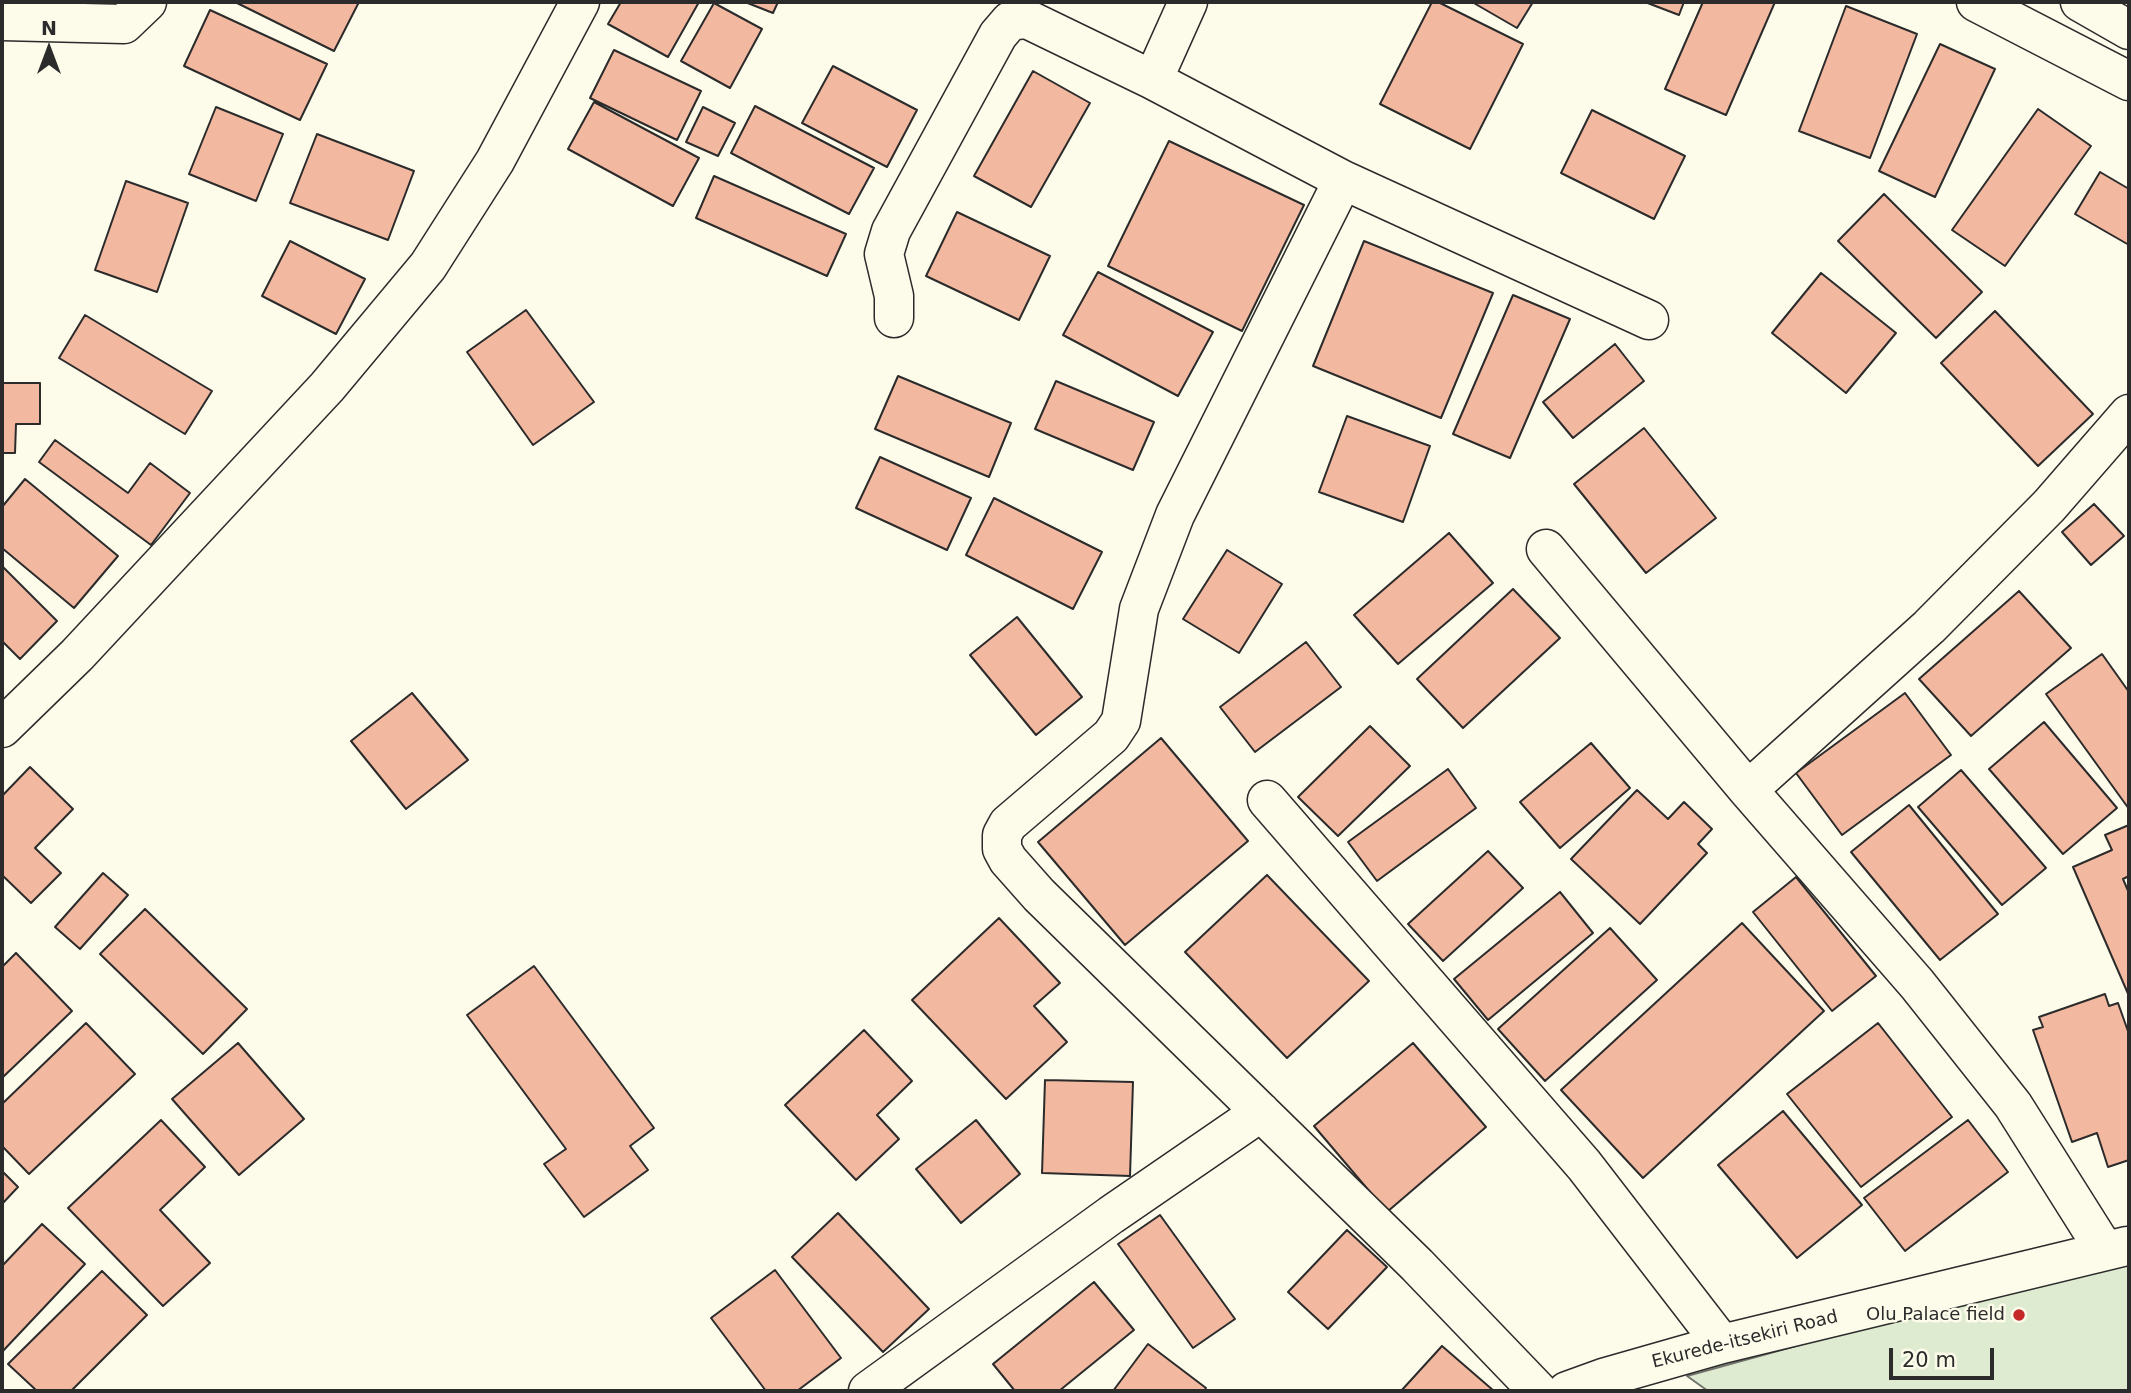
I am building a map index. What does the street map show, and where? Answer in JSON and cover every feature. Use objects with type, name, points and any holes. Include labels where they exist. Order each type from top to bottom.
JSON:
[{"type":"street","points":[[2,22],[124,24],[148,2]]},
{"type":"street","points":[[2,728],[77,654],[301,415],[428,266],[495,161],[580,2]]},
{"type":"street","points":[[1153,80],[1188,2]]},
{"type":"street","points":[[1976,2],[2129,81]]},
{"type":"street","points":[[2080,2],[2129,30]]},
{"type":"street","points":[[894,318],[894,296],[884,254],[891,231],[998,36],[1010,22],[1027,19],[1153,80],[1343,180],[1649,320]]},
{"type":"street","points":[[1343,180],[1175,515],[1139,609],[1121,721],[1111,736],[1008,824],[1002,835],[1002,849],[1008,860],[1039,895],[1417,1265],[1538,1391]]},
{"type":"street","points":[[1748,790],[1928,627],[2049,506],[2129,414]]},
{"type":"street","points":[[1546,549],[1748,790],[1917,984],[2013,1105],[2117,1248]]},
{"type":"street","points":[[1267,800],[1584,1166],[1722,1344]]},
{"type":"street","points":[[868,1391],[1111,1215],[1261,1112]]},
{"type":"street","name":"Ekurede-itsekiri Road","points":[[1567,1391],[1722,1344],[2117,1248]]},
{"type":"green space","name":"Olu Palace field","points":[[2129,1254],[2129,1391],[1708,1391],[1687,1376]]},
{"type":"building","points":[[235,2],[359,2],[334,51]]},
{"type":"building","points":[[621,2],[699,2],[668,57],[608,24]]},
{"type":"building","points":[[745,2],[778,2],[773,13]]},
{"type":"building","points":[[1432,2],[1438,2],[1523,44],[1470,149],[1380,104]]},
{"type":"building","points":[[1472,2],[1533,2],[1517,28]]},
{"type":"building","points":[[1645,2],[1684,2],[1679,15]]},
{"type":"building","points":[[1703,2],[1775,2],[1726,115],[1665,89]]},
{"type":"building","points":[[714,3],[762,29],[730,88],[681,61]]},
{"type":"building","points":[[1846,6],[1917,34],[1870,158],[1799,131]]},
{"type":"building","points":[[210,10],[327,64],[300,120],[184,66]]},
{"type":"building","points":[[1940,44],[1995,69],[1935,197],[1879,171]]},
{"type":"building","points":[[614,50],[701,91],[677,140],[590,98]]},
{"type":"building","points":[[833,66],[917,110],[887,167],[802,123]]},
{"type":"building","points":[[1033,71],[1090,103],[1031,207],[974,176]]},
{"type":"building","points":[[594,102],[699,158],[673,206],[568,149]]},
{"type":"building","points":[[755,106],[874,168],[849,214],[731,153]]},
{"type":"building","points":[[216,107],[283,134],[256,201],[189,174]]},
{"type":"building","points":[[703,107],[735,123],[718,156],[686,142]]},
{"type":"building","points":[[2038,109],[2091,146],[2005,266],[1952,230]]},
{"type":"building","points":[[1592,110],[1685,156],[1654,219],[1561,173]]},
{"type":"building","points":[[317,134],[414,171],[388,240],[290,203]]},
{"type":"building","points":[[1169,141],[1304,205],[1242,331],[1108,266]]},
{"type":"building","points":[[2100,172],[2129,189],[2129,245],[2075,214]]},
{"type":"building","points":[[714,176],[846,234],[827,276],[696,218]]},
{"type":"building","points":[[126,181],[188,203],[157,292],[95,270]]},
{"type":"building","points":[[1884,194],[1982,292],[1936,338],[1838,241]]},
{"type":"building","points":[[957,212],[1050,256],[1019,320],[926,276]]},
{"type":"building","points":[[290,241],[365,279],[336,334],[262,296]]},
{"type":"building","points":[[1364,241],[1493,293],[1441,418],[1313,366]]},
{"type":"building","points":[[1098,272],[1213,332],[1178,396],[1063,335]]},
{"type":"building","points":[[1821,273],[1896,333],[1846,393],[1772,333]]},
{"type":"building","points":[[1513,295],[1570,319],[1510,458],[1453,434]]},
{"type":"building","points":[[526,310],[594,402],[533,445],[467,352]]},
{"type":"building","points":[[1995,311],[2093,414],[2038,466],[1941,363]]},
{"type":"building","points":[[85,315],[212,391],[185,434],[59,358]]},
{"type":"building","points":[[1615,344],[1644,381],[1573,438],[1543,402]]},
{"type":"building","points":[[898,376],[1011,423],[989,477],[875,429]]},
{"type":"building","points":[[1056,381],[1154,422],[1133,470],[1035,429]]},
{"type":"building","points":[[2,383],[40,383],[40,424],[16,424],[15,453],[2,453]]},
{"type":"building","points":[[1347,416],[1430,446],[1403,522],[1319,492]]},
{"type":"building","points":[[1644,428],[1716,518],[1646,573],[1574,484]]},
{"type":"building","points":[[55,440],[128,493],[150,463],[190,493],[151,545],[39,462]]},
{"type":"building","points":[[880,457],[971,498],[947,550],[856,508]]},
{"type":"building","points":[[25,479],[118,556],[74,608],[2,548],[2,507]]},
{"type":"building","points":[[994,498],[1102,552],[1073,609],[966,555]]},
{"type":"building","points":[[2094,504],[2124,536],[2091,565],[2062,532]]},
{"type":"building","points":[[1449,533],[1493,583],[1398,664],[1354,615]]},
{"type":"building","points":[[1227,550],[1282,584],[1239,653],[1183,619]]},
{"type":"building","points":[[2,566],[57,621],[20,659],[2,641]]},
{"type":"building","points":[[1513,589],[1560,638],[1463,728],[1417,679]]},
{"type":"building","points":[[2019,591],[2071,648],[1971,736],[1919,679]]},
{"type":"building","points":[[1017,617],[1082,697],[1036,735],[970,655]]},
{"type":"building","points":[[1306,642],[1341,687],[1255,752],[1220,707]]},
{"type":"building","points":[[2102,654],[2129,692],[2129,809],[2046,694]]},
{"type":"building","points":[[412,693],[468,760],[406,809],[351,741]]},
{"type":"building","points":[[1905,693],[1951,755],[1842,835],[1796,773]]},
{"type":"building","points":[[2044,722],[2117,808],[2063,854],[1989,769]]},
{"type":"building","points":[[1370,726],[1410,766],[1338,836],[1298,797]]},
{"type":"building","points":[[1161,738],[1248,841],[1125,945],[1038,842]]},
{"type":"building","points":[[1591,743],[1630,788],[1560,848],[1520,802]]},
{"type":"building","points":[[30,767],[73,809],[35,848],[61,873],[31,903],[2,875],[2,796]]},
{"type":"building","points":[[1448,769],[1476,808],[1377,881],[1348,842]]},
{"type":"building","points":[[1961,770],[2046,868],[2002,905],[1918,807]]},
{"type":"building","points":[[1637,790],[1668,819],[1684,802],[1712,829],[1698,844],[1707,853],[1640,924],[1571,859]]},
{"type":"building","points":[[1909,805],[1998,914],[1940,960],[1851,852]]},
{"type":"building","points":[[2129,825],[2129,876],[2123,879],[2129,893],[2129,996],[2073,867],[2112,850],[2105,835]]},
{"type":"building","points":[[1488,851],[1523,888],[1443,961],[1408,924]]},
{"type":"building","points":[[103,873],[128,895],[80,949],[55,927]]},
{"type":"building","points":[[1267,875],[1369,981],[1287,1058],[1185,952]]},
{"type":"building","points":[[1796,877],[1876,976],[1832,1011],[1753,912]]},
{"type":"building","points":[[1560,892],[1593,933],[1488,1020],[1454,979]]},
{"type":"building","points":[[145,909],[247,1009],[203,1054],[100,954]]},
{"type":"building","points":[[999,918],[1060,983],[1034,1006],[1067,1042],[1006,1099],[912,1000]]},
{"type":"building","points":[[1742,923],[1824,1011],[1643,1178],[1561,1090]]},
{"type":"building","points":[[1610,928],[1657,980],[1545,1081],[1498,1029]]},
{"type":"building","points":[[16,953],[72,1011],[2,1078],[2,967]]},
{"type":"building","points":[[534,966],[654,1128],[630,1146],[648,1170],[584,1217],[544,1164],[566,1149],[467,1015]]},
{"type":"building","points":[[2105,994],[2109,1006],[2118,1003],[2129,1034],[2129,1160],[2108,1167],[2097,1133],[2072,1142],[2033,1030],[2043,1027],[2039,1017]]},
{"type":"building","points":[[86,1023],[135,1074],[29,1174],[2,1146],[2,1104]]},
{"type":"building","points":[[1878,1023],[1952,1117],[1861,1187],[1787,1094]]},
{"type":"building","points":[[864,1030],[912,1081],[877,1115],[899,1139],[856,1180],[785,1105]]},
{"type":"building","points":[[238,1043],[304,1119],[239,1175],[172,1099]]},
{"type":"building","points":[[1413,1043],[1486,1127],[1387,1212],[1314,1126]]},
{"type":"building","points":[[1045,1080],[1133,1082],[1130,1176],[1042,1173]]},
{"type":"building","points":[[1783,1111],[1862,1205],[1797,1258],[1718,1165]]},
{"type":"building","points":[[161,1120],[205,1167],[160,1210],[210,1263],[163,1306],[68,1208]]},
{"type":"building","points":[[976,1120],[1020,1174],[961,1223],[916,1169]]},
{"type":"building","points":[[1968,1120],[2008,1172],[1905,1251],[1864,1198]]},
{"type":"building","points":[[2,1171],[18,1187],[2,1204]]},
{"type":"building","points":[[838,1213],[929,1309],[883,1352],[792,1257]]},
{"type":"building","points":[[1160,1215],[1235,1319],[1193,1348],[1118,1244]]},
{"type":"building","points":[[42,1224],[85,1264],[2,1352],[2,1266]]},
{"type":"building","points":[[1347,1230],[1387,1267],[1328,1329],[1288,1292]]},
{"type":"building","points":[[775,1270],[841,1358],[797,1391],[766,1391],[711,1318]]},
{"type":"building","points":[[102,1271],[147,1315],[71,1391],[37,1391],[8,1364]]},
{"type":"building","points":[[1094,1282],[1134,1330],[1059,1391],[1015,1391],[993,1364]]},
{"type":"building","points":[[1148,1344],[1206,1388],[1204,1391],[1113,1391]]},
{"type":"building","points":[[1442,1346],[1494,1391],[1401,1391]]},
{"type":"place","name":"Olu Palace field","points":[[2019,1315]]}]
